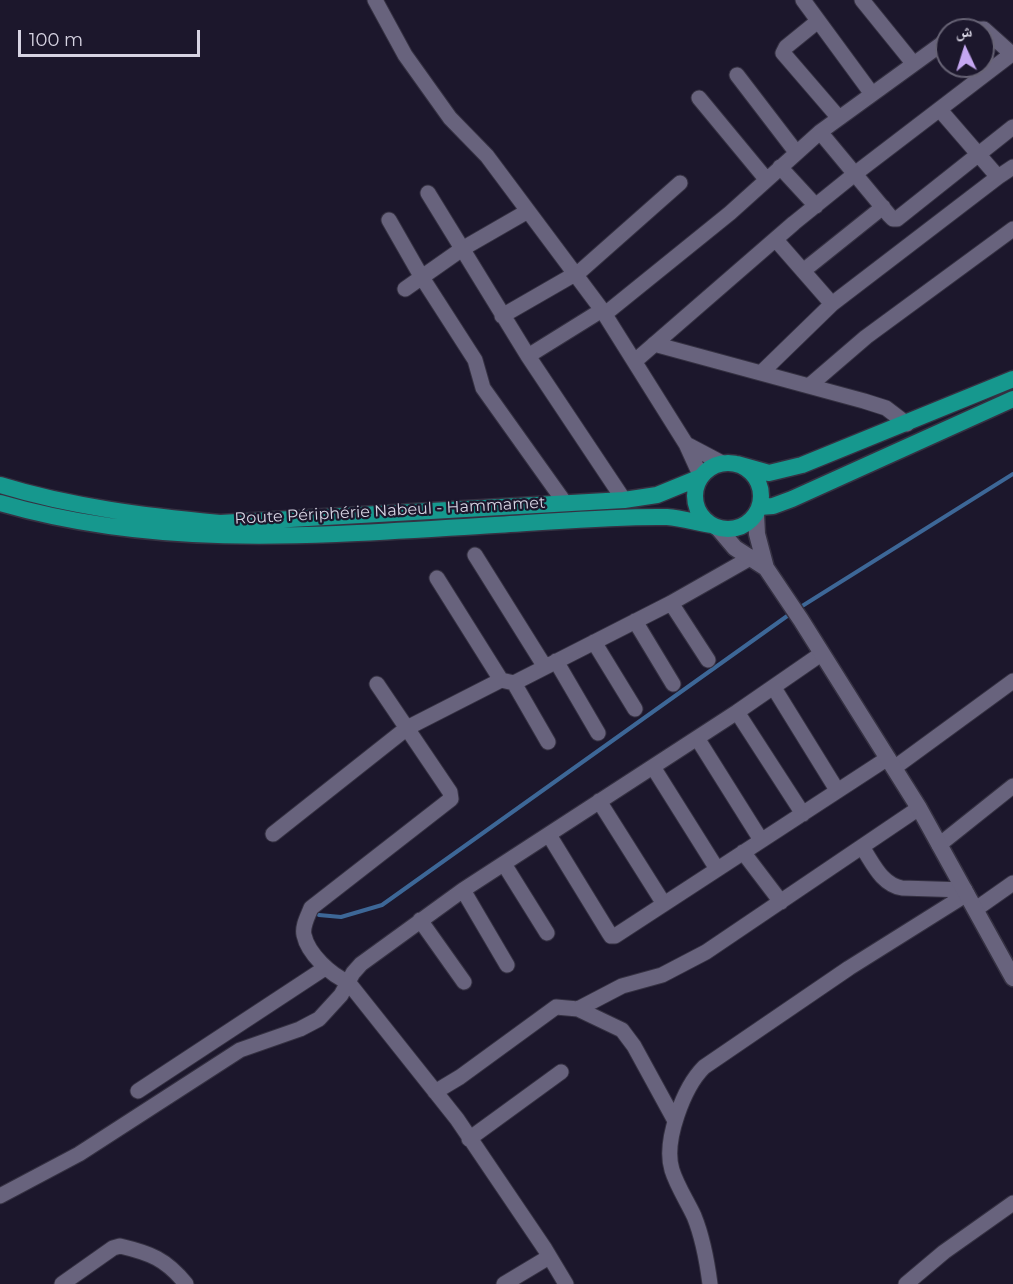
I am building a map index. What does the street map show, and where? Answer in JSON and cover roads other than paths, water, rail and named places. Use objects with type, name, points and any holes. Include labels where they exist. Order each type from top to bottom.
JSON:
[{"type":"highway","points":[[729,464],[769,473],[784,471],[907,424],[1013,379]]},
{"type":"highway","points":[[758,510],[792,499],[1013,399]]},
{"type":"highway","name":"Route Périphérie Nabeul - Hammamet","points":[[0,484],[81,505],[157,517],[220,523],[624,500],[657,495],[701,477],[714,466],[729,464]]},
{"type":"highway","points":[[701,477],[696,487],[695,498],[697,509],[703,518],[715,526],[729,529],[739,527],[749,522],[758,510],[761,496],[760,486],[755,476],[747,468],[729,464]]},
{"type":"highway","name":"Route Périphérie Nabeul - Hammamet","points":[[0,503],[80,523],[161,533],[230,537],[310,536],[670,517],[715,526]]},
{"type":"street","points":[[375,0],[405,55],[450,118],[486,156],[604,312],[687,444],[701,477]]},
{"type":"street","points":[[803,0],[872,94]]},
{"type":"street","points":[[862,0],[913,63]]},
{"type":"street","points":[[818,21],[786,47],[783,53],[840,118]]},
{"type":"street","points":[[635,360],[856,173],[1013,54],[995,38]]},
{"type":"street","points":[[528,356],[604,312],[730,213],[820,132],[935,48]]},
{"type":"street","points":[[737,75],[796,152]]},
{"type":"street","points":[[699,98],[766,179]]},
{"type":"street","points":[[940,110],[998,177]]},
{"type":"street","points":[[820,132],[893,219],[897,219],[1013,127]]},
{"type":"street","points":[[780,167],[816,206]]},
{"type":"street","points":[[760,373],[832,304],[1013,167]]},
{"type":"street","points":[[502,316],[575,274],[680,183]]},
{"type":"street","points":[[428,193],[502,316],[624,500]]},
{"type":"street","points":[[803,271],[883,207]]},
{"type":"street","points":[[405,290],[462,249],[528,211]]},
{"type":"street","points":[[389,220],[475,360],[483,388],[565,503]]},
{"type":"street","points":[[809,386],[898,312],[1013,229]]},
{"type":"street","points":[[776,240],[832,304]]},
{"type":"street","points":[[654,344],[886,408],[907,424]]},
{"type":"street","points":[[687,444],[729,464]]},
{"type":"street","points":[[758,510],[757,534],[765,568]]},
{"type":"street","points":[[715,526],[735,548],[752,557],[765,568],[790,603],[919,808],[1013,978]]},
{"type":"street","points":[[475,555],[598,733]]},
{"type":"street","points":[[273,834],[407,728],[507,681],[551,664],[671,603],[752,557]]},
{"type":"street","points":[[436,578],[548,742]]},
{"type":"street","points":[[671,603],[708,660]]},
{"type":"street","points":[[635,621],[673,684]]},
{"type":"street","points":[[594,642],[634,709]]},
{"type":"street","points":[[0,1196],[79,1154],[240,1050],[300,1029],[319,1019],[341,995],[362,964],[420,920],[774,688],[821,654]]},
{"type":"street","points":[[549,835],[611,936],[618,935],[837,790],[891,763],[1013,681]]},
{"type":"street","points":[[377,684],[450,792],[451,799],[311,908],[304,924],[304,934],[308,944],[325,968],[336,977],[348,982],[457,1119],[566,1284]]},
{"type":"street","points":[[774,688],[837,790]]},
{"type":"street","points":[[736,712],[803,814]]},
{"type":"street","points":[[697,738],[761,840]]},
{"type":"street","points":[[652,767],[717,869]]},
{"type":"street","points":[[939,845],[1013,786]]},
{"type":"street","points":[[599,801],[664,904]]},
{"type":"street","points":[[578,1009],[622,986],[662,975],[680,967],[706,952],[919,808]]},
{"type":"street","points":[[862,847],[881,876],[893,886],[966,892]]},
{"type":"street","points":[[743,852],[782,902]]},
{"type":"street","points":[[504,864],[547,933]]},
{"type":"street","points":[[976,909],[1013,883]]},
{"type":"street","points":[[463,890],[507,965]]},
{"type":"street","points":[[710,1283],[705,1252],[695,1219],[672,1170],[670,1158],[675,1121],[693,1077],[704,1066],[966,892]]},
{"type":"street","points":[[420,920],[464,982]]},
{"type":"street","points":[[138,1091],[325,968]]},
{"type":"street","points":[[435,1092],[460,1077],[556,1007],[578,1009],[622,1030],[634,1046],[675,1121]]},
{"type":"street","points":[[469,1139],[561,1072]]},
{"type":"street","points":[[906,1284],[944,1252],[1013,1203]]},
{"type":"street","points":[[62,1284],[83,1278],[113,1248],[120,1246],[160,1260],[173,1269],[186,1284]]},
{"type":"street","points":[[504,1284],[549,1257]]},
{"type":"waterway","points":[[799,608],[1013,474]]},
{"type":"waterway","points":[[319,915],[341,917],[382,905],[790,614]]}]
